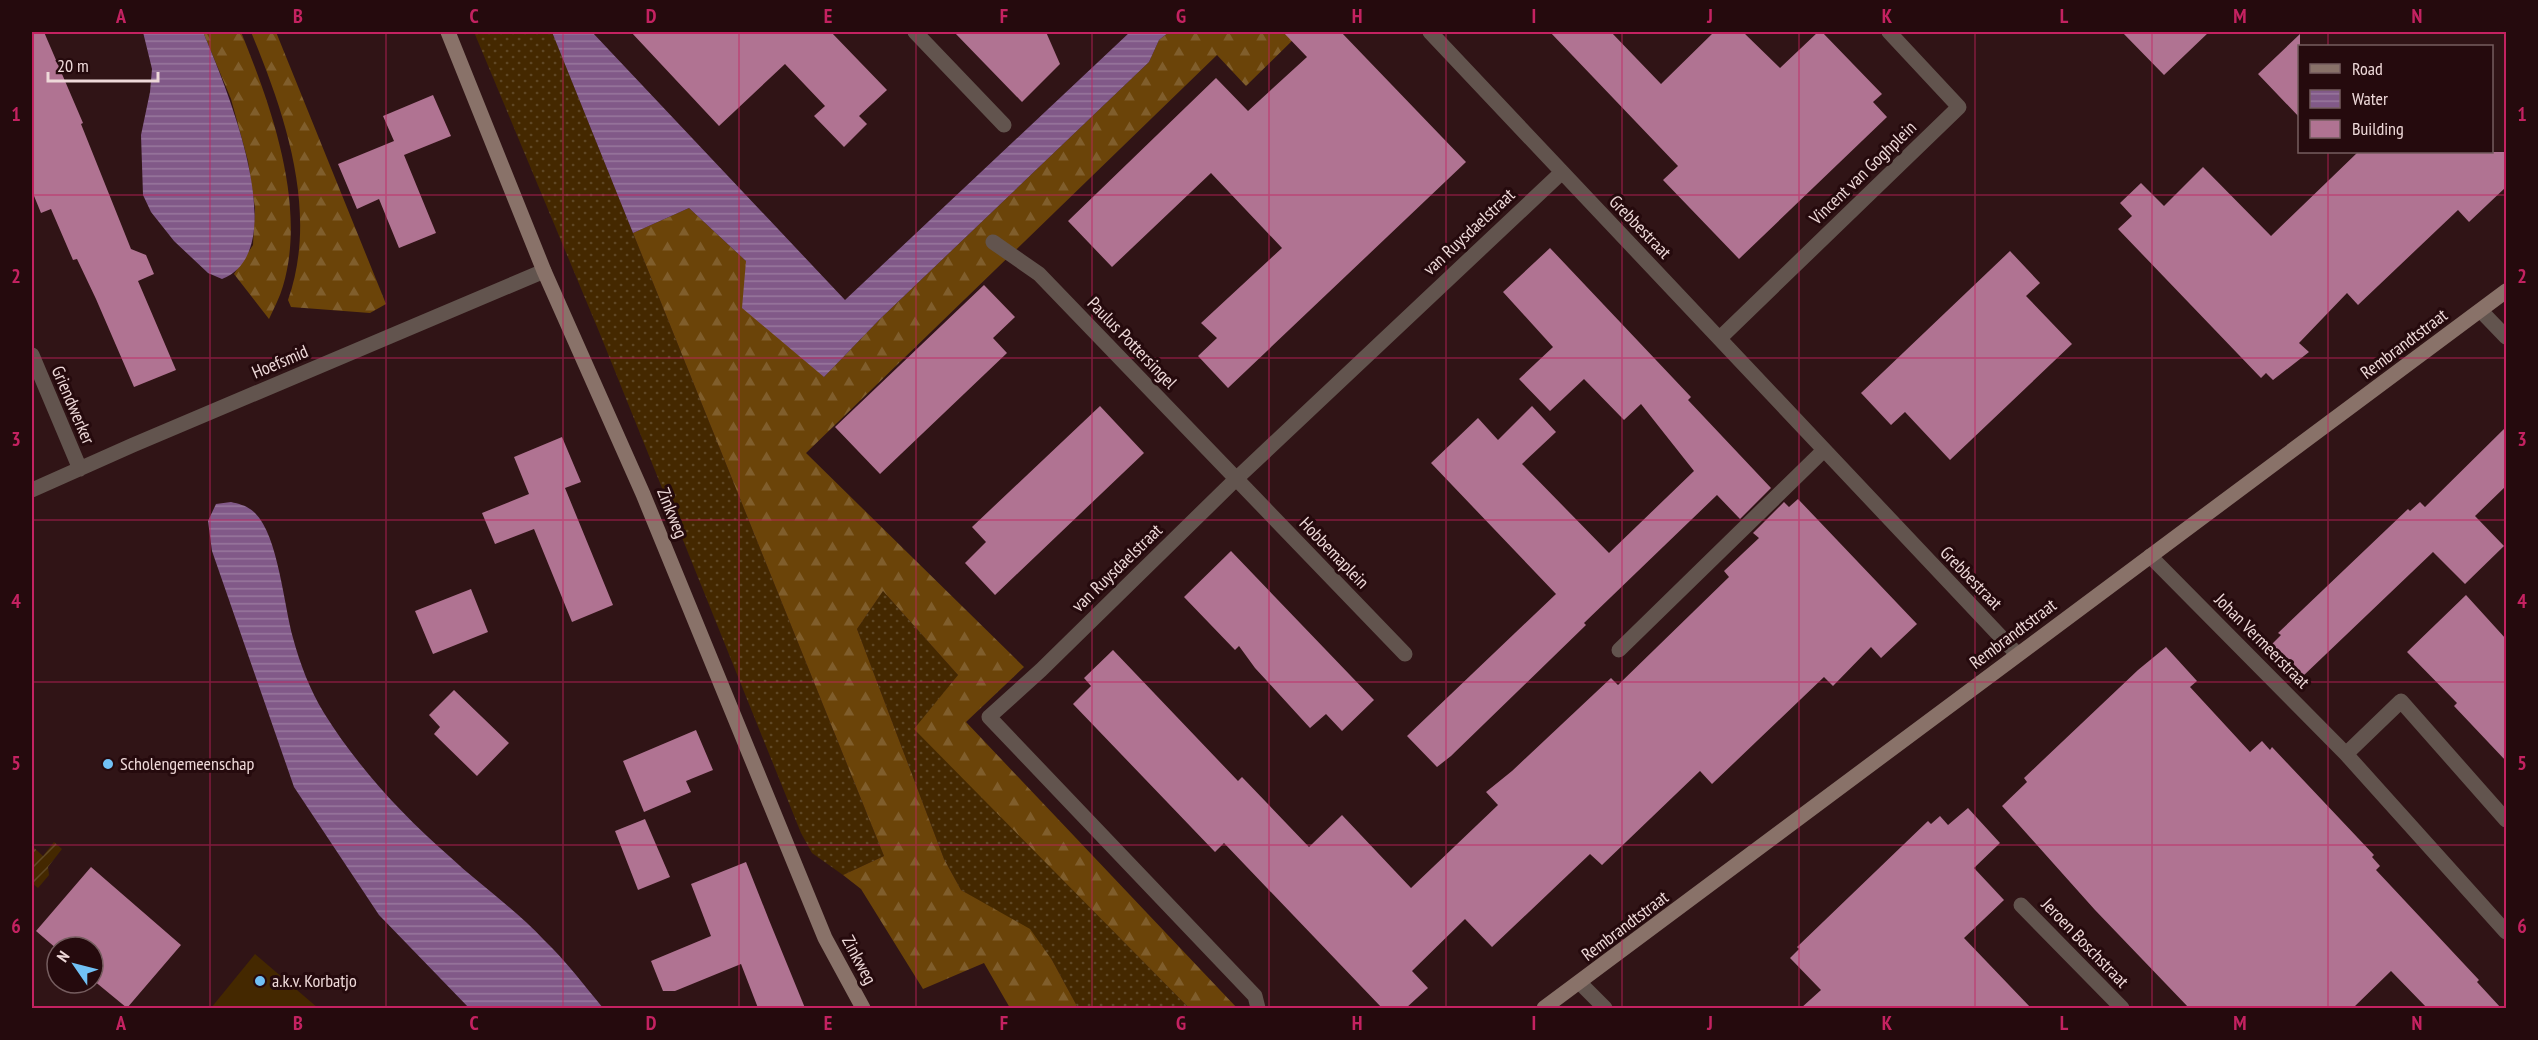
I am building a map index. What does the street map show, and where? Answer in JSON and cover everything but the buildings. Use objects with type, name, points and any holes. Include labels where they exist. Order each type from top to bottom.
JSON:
[{"type":"street","name":"Zinkweg","points":[[448,32],[544,271],[643,494],[825,938],[863,1008]]},
{"type":"street","points":[[915,32],[1004,125]]},
{"type":"street","name":"Grebbestraat","points":[[1430,32],[2017,654]]},
{"type":"street","name":"Vincent van Goghplein","points":[[1720,338],[1959,107],[1889,32]]},
{"type":"street","name":"van Ruysdaelstraat","points":[[1258,1008],[1255,996],[989,717],[1041,670],[1236,479],[1561,173]]},
{"type":"street","name":"Paulus Pottersingel","points":[[993,242],[1039,274],[1236,479]]},
{"type":"street","name":"Hoefsmid","points":[[32,490],[544,271]]},
{"type":"street","name":"Rembrandtstraat","points":[[1544,1008],[1916,733],[2017,654],[2506,291]]},
{"type":"street","points":[[2481,311],[2506,337]]},
{"type":"street","name":"Griendwerker","points":[[32,355],[80,470]]},
{"type":"street","points":[[1618,650],[1823,451]]},
{"type":"street","name":"Hobbemaplein","points":[[1236,479],[1405,654]]},
{"type":"street","name":"Johan Vermeerstraat","points":[[2150,556],[2346,754],[2505,926]]},
{"type":"street","points":[[2346,754],[2401,701],[2506,820]]},
{"type":"street","name":"Jeroen Boschstraat","points":[[2021,905],[2122,1008]]},
{"type":"street","points":[[1580,983],[1605,1008]]},
{"type":"shaded area","points":[[474,32],[552,32],[884,856],[843,875],[812,853],[801,833],[600,334]]},
{"type":"shaded area","points":[[883,591],[958,675],[915,729],[1189,1008],[1078,1008],[1052,960],[991,908],[961,890],[944,859],[857,629]]},
{"type":"shaded area","points":[[54,842],[62,849],[48,867],[49,875],[38,888],[32,883],[32,846],[43,856]]},
{"type":"shaded area","name":"a.k.v. Korbatjo","points":[[255,954],[318,1008],[211,1008]]},
{"type":"green space","points":[[203,32],[241,32],[264,92],[282,156],[291,223],[289,255],[282,290],[269,319],[234,274],[253,245],[255,208],[248,161],[231,99]]},
{"type":"green space","points":[[251,32],[276,32],[386,304],[370,313],[291,307],[288,300],[297,267],[300,233],[299,198],[286,130],[264,63]]},
{"type":"green space","points":[[1169,32],[1301,32],[1246,86],[1217,55],[806,453],[1024,667],[966,722],[1237,1008],[1189,1008],[914,729],[958,675],[883,591],[857,629],[944,859],[961,890],[1030,929],[1052,960],[1078,1008],[1010,1008],[984,963],[923,989],[861,889],[843,875],[884,856],[633,233],[689,208],[746,261],[824,377],[879,320],[1149,62],[1159,40]]},
{"type":"water","points":[[143,32],[203,32],[238,124],[248,163],[254,201],[253,235],[243,262],[222,279],[208,273],[174,241],[151,212],[143,195],[141,135],[150,92],[152,69]]},
{"type":"water","points":[[552,32],[592,32],[845,300],[1130,32],[1169,32],[1159,40],[1149,62],[879,320],[824,377],[742,308],[746,261],[689,208],[633,233]]},
{"type":"water","points":[[231,502],[250,509],[263,523],[275,554],[293,638],[302,667],[319,704],[337,733],[381,789],[414,824],[552,948],[603,1008],[469,1008],[379,915],[294,787],[212,551],[208,521],[216,504]]},
{"type":"place","name":"Scholengemeenschap","points":[[108,764]]},
{"type":"place","name":"a.k.v. Korbatjo","points":[[260,981]]}]
